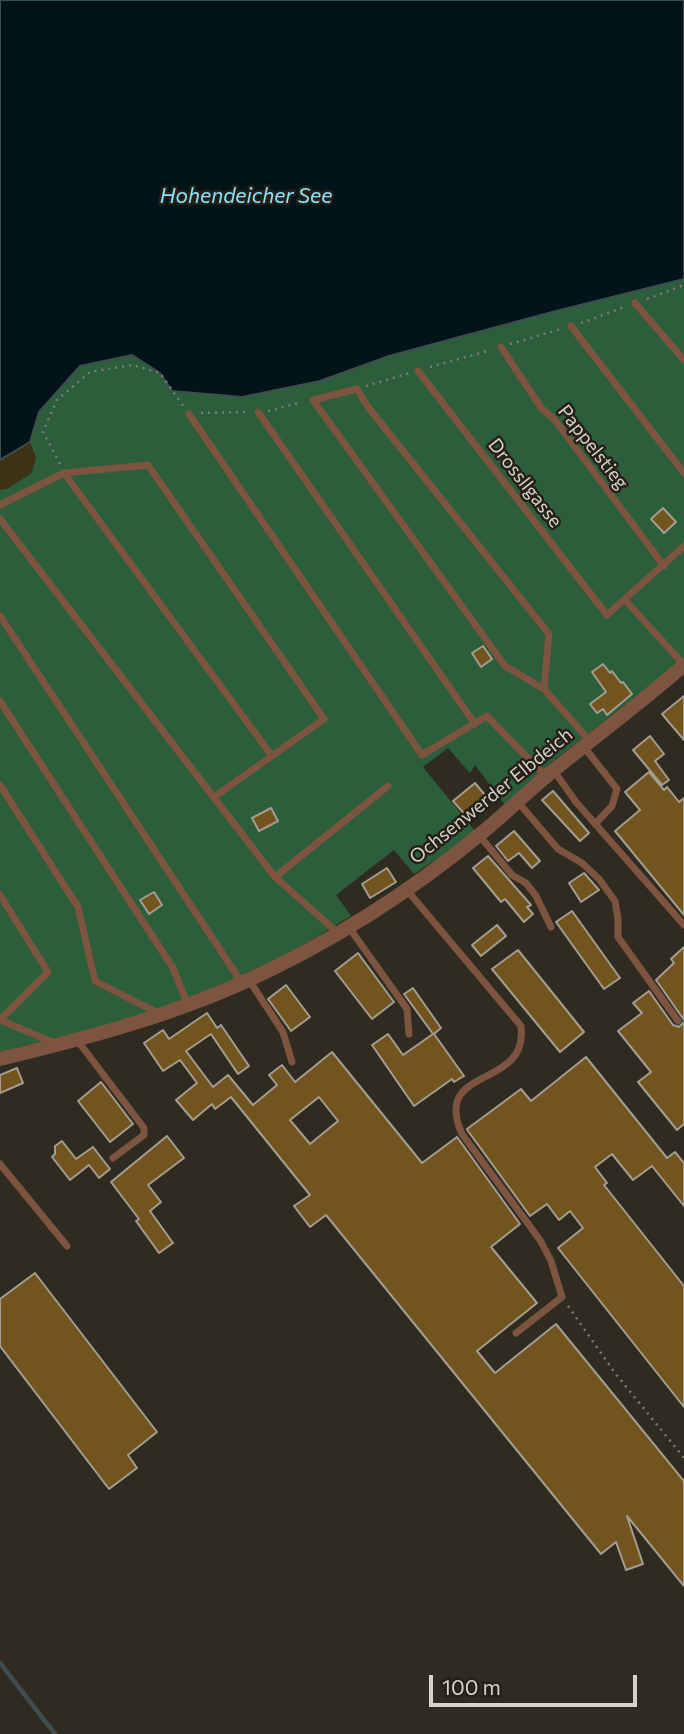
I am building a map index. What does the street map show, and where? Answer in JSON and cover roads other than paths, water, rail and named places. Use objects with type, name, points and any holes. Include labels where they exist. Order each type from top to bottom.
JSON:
[{"type":"street","name":"Ochsenwerder Elbdeich","points":[[0,1059],[60,1045],[162,1015],[245,981],[343,929],[405,889],[479,835],[549,774],[642,703],[684,665]]},
{"type":"lane","points":[[635,303],[684,360]]},
{"type":"lane","points":[[571,326],[684,473]]},
{"type":"lane","name":"Pappelstieg","points":[[501,347],[542,409],[555,420],[664,566]]},
{"type":"lane","name":"Drossllgasse","points":[[418,371],[607,615],[626,600]]},
{"type":"lane","points":[[544,689],[549,634],[368,407],[357,389],[313,400],[505,666],[544,689],[587,744],[617,789],[612,806],[595,824]]},
{"type":"lane","points":[[258,412],[475,724]]},
{"type":"lane","points":[[188,414],[422,755],[487,716],[549,774],[684,925]]},
{"type":"lane","points":[[0,505],[64,473],[148,465],[324,719],[214,797]]},
{"type":"lane","points":[[64,473],[272,756]]},
{"type":"lane","points":[[0,519],[275,877],[343,929],[407,1009],[409,1034]]},
{"type":"lane","points":[[684,546],[626,600],[684,665]]},
{"type":"lane","points":[[0,616],[245,981],[283,1032],[292,1062]]},
{"type":"lane","points":[[0,701],[173,968],[188,1005]]},
{"type":"lane","points":[[0,785],[78,907],[95,981],[162,1015]]},
{"type":"lane","points":[[275,877],[387,786]]},
{"type":"lane","points":[[517,802],[558,849],[588,867],[599,879],[615,901],[618,937],[678,1021]]},
{"type":"lane","points":[[479,835],[512,875],[526,883],[551,927]]},
{"type":"lane","points":[[405,889],[520,1026],[522,1041],[517,1054],[503,1066],[463,1090],[456,1104],[455,1119],[462,1134],[540,1240],[551,1261],[562,1297],[516,1333]]},
{"type":"lane","points":[[0,895],[48,972],[0,1020],[60,1045]]},
{"type":"lane","points":[[77,1040],[144,1128],[144,1135],[113,1158]]},
{"type":"lane","points":[[0,1164],[67,1246]]},
{"type":"water","name":"Hohendeicher See","points":[[0,0],[684,0],[684,279],[389,356],[320,381],[242,397],[172,391],[160,373],[132,355],[80,366],[39,412],[30,442],[0,460]]},
{"type":"waterway","points":[[0,1663],[55,1734]]}]
